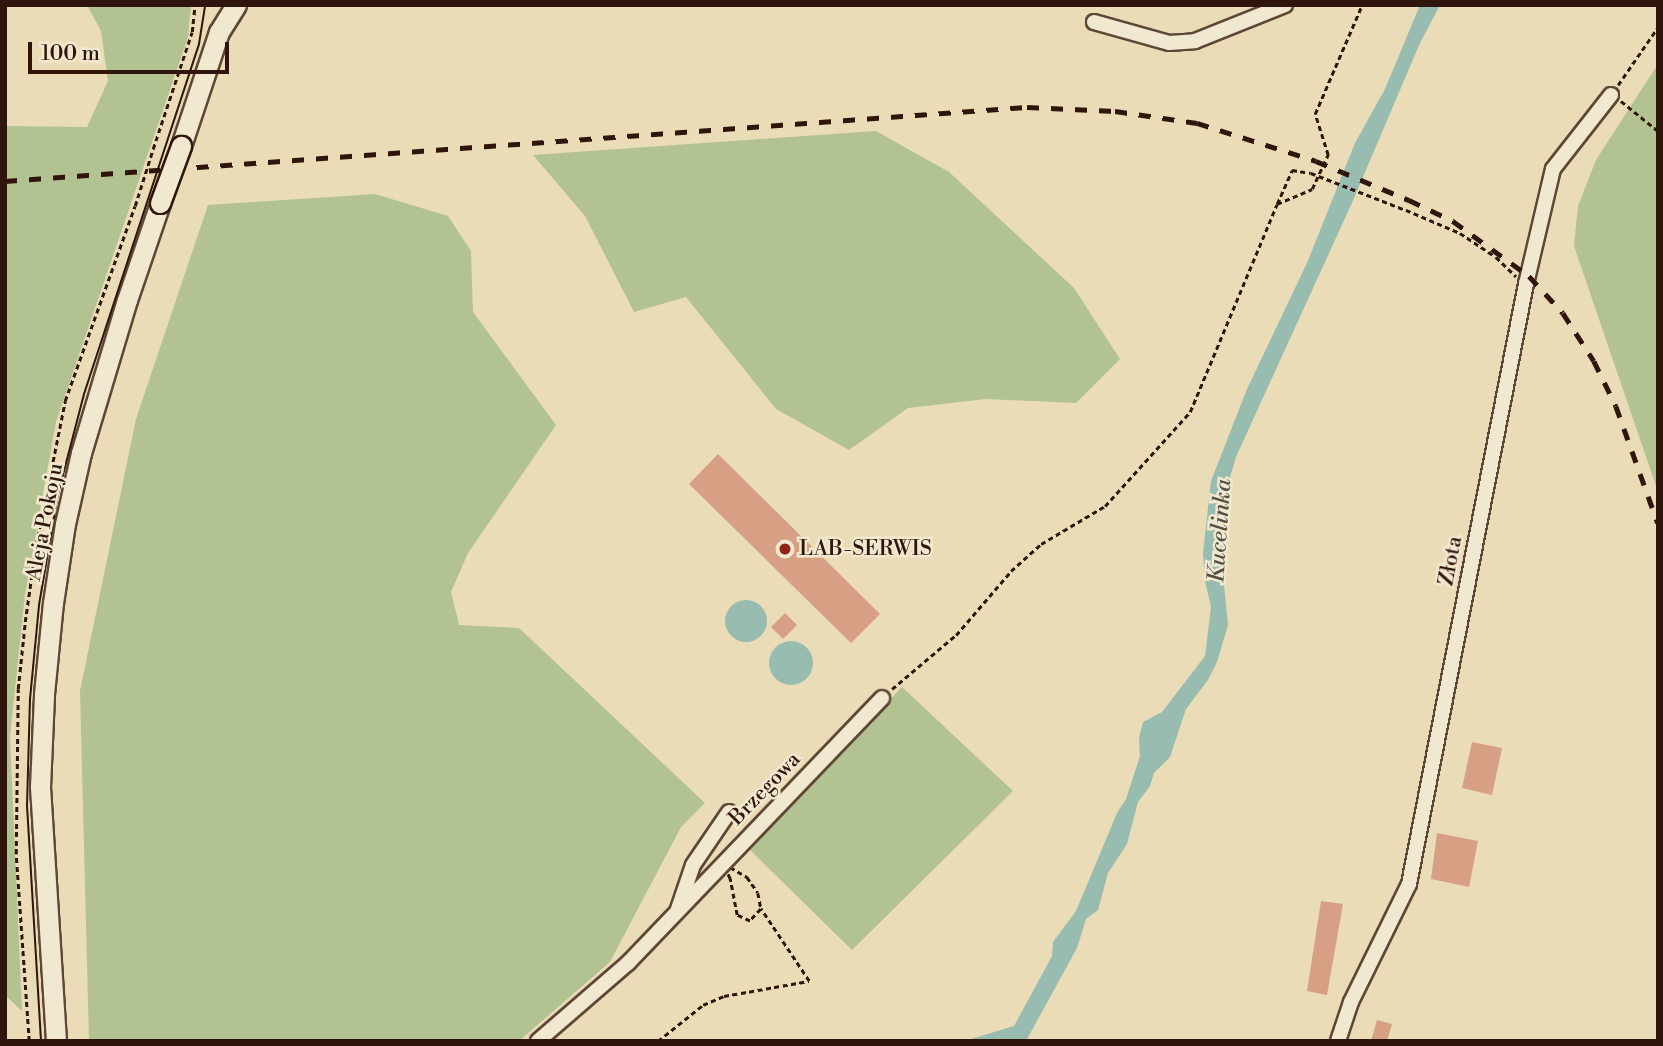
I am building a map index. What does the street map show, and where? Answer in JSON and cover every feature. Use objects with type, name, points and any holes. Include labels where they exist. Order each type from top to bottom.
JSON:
[{"type":"street","name":"Aleja Pokoju","points":[[219,32],[220,5]]},
{"type":"street","name":"Aleja Pokoju","points":[[55,1041],[40,787],[44,694],[53,603],[65,524],[81,453],[127,300],[219,32],[236,5]]},
{"type":"street","points":[[1094,22],[1169,44],[1195,41],[1285,5]]},
{"type":"street","name":"Złota","points":[[1338,1041],[1352,1002],[1409,884],[1526,284],[1553,169],[1611,95]]},
{"type":"street","name":"Brzegowa","points":[[538,1041],[628,963],[882,698]]},
{"type":"street","name":"Brzegowa","points":[[678,910],[693,865],[729,812]]},
{"type":"path","points":[[135,206],[189,44],[195,5]]},
{"type":"path","points":[[1277,204],[1312,189],[1328,155],[1315,114],[1362,5]]},
{"type":"path","points":[[1658,27],[1611,95],[1658,131]]},
{"type":"path","points":[[882,698],[956,635],[1011,571],[1041,544],[1105,506],[1190,412],[1292,170],[1311,173],[1460,233],[1496,257],[1506,270],[1526,284]]},
{"type":"path","points":[[658,1041],[703,1005],[724,996],[809,981],[761,909],[752,883],[723,863]]},
{"type":"path","points":[[723,863],[730,879],[737,915],[750,921],[761,909]]},
{"type":"green space","points":[[87,5],[191,5],[188,37],[56,422],[25,594],[10,737],[22,1011],[5,995],[5,126],[87,127],[108,81],[101,31]]},
{"type":"green space","points":[[1658,64],[1658,492],[1574,246],[1578,206],[1596,160]]},
{"type":"green space","points":[[876,131],[949,172],[1074,288],[1120,359],[1076,403],[986,399],[908,408],[849,450],[776,409],[686,297],[634,312],[585,216],[533,155]]},
{"type":"green space","points":[[375,194],[448,216],[471,251],[473,312],[556,425],[468,553],[451,592],[459,625],[519,628],[705,803],[681,827],[610,962],[519,1041],[89,1041],[80,691],[136,419],[208,205]]},
{"type":"green space","points":[[902,687],[1013,791],[852,950],[747,847]]},
{"type":"water","name":"Kucelinka","points":[[1420,5],[1440,5],[1420,43],[1351,205],[1236,457],[1227,487],[1222,565],[1228,625],[1217,662],[1208,680],[1186,709],[1170,757],[1154,773],[1150,786],[1138,802],[1127,844],[1108,873],[1098,910],[1086,919],[1077,948],[1026,1041],[946,1041],[971,1039],[1014,1026],[1052,956],[1053,942],[1076,911],[1117,813],[1126,799],[1140,756],[1139,738],[1143,722],[1162,712],[1205,656],[1211,607],[1205,581],[1203,553],[1211,481],[1247,389],[1307,263],[1355,143],[1385,89]]},
{"type":"water","points":[[746,600],[761,606],[767,621],[761,636],[746,642],[731,636],[725,621],[731,606]]},
{"type":"water","points":[[791,641],[807,647],[813,663],[807,679],[791,685],[775,679],[769,663],[775,647]]},
{"type":"building","name":"LAB-SERWIS","points":[[718,454],[880,614],[851,643],[689,484]]},
{"type":"building","points":[[785,613],[797,625],[783,639],[771,627]]},
{"type":"building","points":[[1472,742],[1502,748],[1492,795],[1462,788]]},
{"type":"building","points":[[1437,833],[1478,841],[1469,887],[1431,879]]},
{"type":"building","points":[[1321,901],[1343,904],[1327,995],[1307,991]]},
{"type":"building","points":[[1377,1020],[1392,1024],[1387,1041],[1371,1041]]},
{"type":"tram line","points":[[41,1041],[27,806],[30,699],[39,605],[58,494],[84,394],[199,44],[205,5]]},
{"type":"railway","points":[[5,181],[1027,107],[1115,111],[1197,123],[1316,161],[1409,200],[1453,221],[1529,276],[1563,313],[1594,361],[1616,406],[1658,523]]},
{"type":"place","name":"LAB-SERWIS","points":[[785,549]]}]
